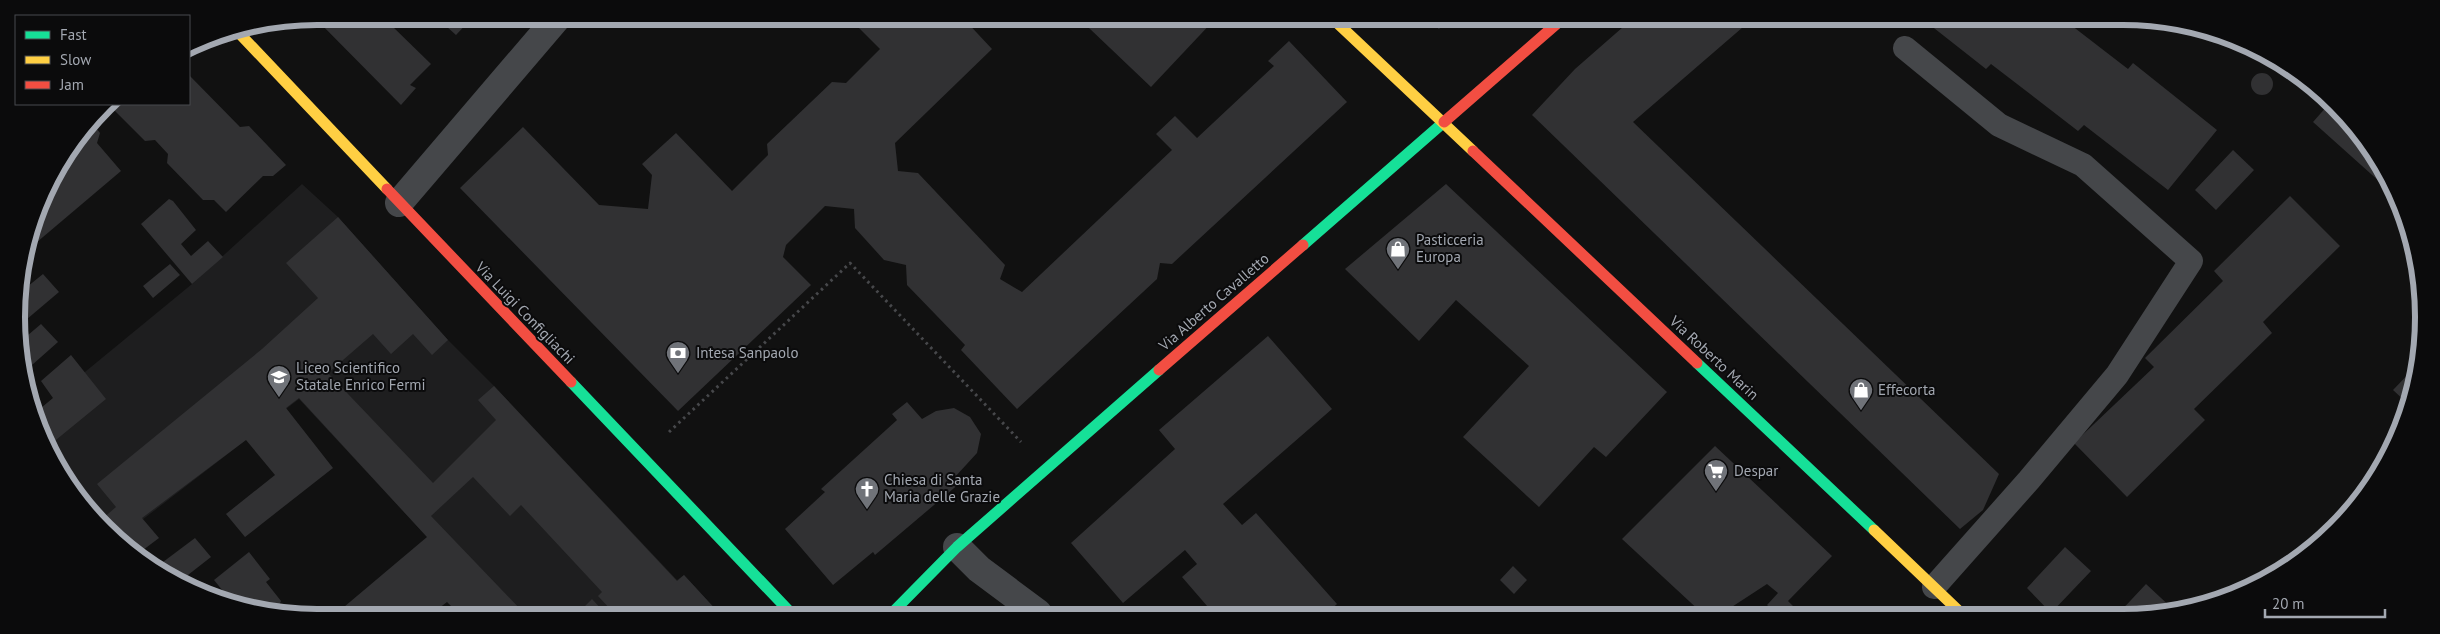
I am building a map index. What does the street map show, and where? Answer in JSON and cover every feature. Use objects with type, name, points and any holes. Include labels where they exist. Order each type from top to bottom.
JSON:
[{"type":"street","points":[[399,203],[551,25]]},
{"type":"street","name":"Via Roberto Marin","points":[[1339,25],[1957,609]]},
{"type":"street","name":"Via Alberto Cavalletto","points":[[896,609],[957,547],[1047,467],[1555,25]]},
{"type":"street","name":"Via Luigi Configliachi","points":[[241,35],[787,609]]},
{"type":"street","points":[[957,547],[979,569],[1033,609]]},
{"type":"lane","points":[[1904,48],[1999,125],[2083,165],[2191,261],[2117,375],[2029,480],[1934,587]]},
{"type":"path","points":[[642,456],[850,263],[1047,467]]},
{"type":"shaded area","name":"Liceo Scientifico Statale Enrico Fermi","points":[[302,184],[338,217],[448,340],[494,386],[677,580],[684,575],[715,609],[498,609],[427,537],[299,399],[122,535],[97,510],[74,479],[55,446],[40,409],[192,284]]},
{"type":"building","points":[[322,25],[393,25],[392,26],[431,64],[410,85],[416,88],[401,105]]},
{"type":"building","points":[[445,25],[465,25],[456,35]]},
{"type":"building","points":[[856,25],[970,25],[992,49],[895,143],[898,171],[918,173],[1005,265],[1000,279],[1022,292],[1172,150],[1156,134],[1175,116],[1197,138],[1274,66],[1268,61],[1289,41],[1347,102],[1172,264],[1160,263],[1157,279],[1017,409],[961,350],[965,345],[907,285],[906,265],[884,260],[855,228],[854,209],[825,206],[786,245],[783,257],[811,285],[678,411],[460,188],[523,127],[599,205],[648,209],[652,175],[642,164],[676,133],[732,191],[768,155],[767,144],[832,82],[846,83],[880,49]]},
{"type":"building","points":[[1092,25],[1209,25],[1151,87],[1089,28]]},
{"type":"building","points":[[1435,25],[1443,25],[1439,29]]},
{"type":"building","points":[[1625,25],[1745,25],[1633,122],[1999,474],[1983,510],[1960,529],[1532,115],[1575,69]]},
{"type":"building","points":[[1930,25],[2071,25],[2128,69],[2133,63],[2217,130],[2168,190],[2084,125],[2078,131],[1991,64],[1986,69]]},
{"type":"building","points":[[2262,73],[2270,76],[2273,84],[2270,92],[2262,95],[2254,92],[2251,84],[2254,76]]},
{"type":"building","points":[[190,76],[240,127],[249,126],[286,165],[273,176],[263,176],[226,212],[214,200],[203,200],[167,163],[168,154],[155,140],[145,141],[113,109],[117,105],[190,105]]},
{"type":"building","points":[[2326,108],[2355,139],[2384,185],[2313,122]]},
{"type":"building","points":[[95,127],[100,133],[97,143],[121,171],[34,244],[40,223],[55,188],[74,155]]},
{"type":"building","points":[[2233,150],[2254,170],[2216,210],[2195,190]]},
{"type":"building","points":[[1446,184],[1667,392],[1606,457],[1594,447],[1539,507],[1463,437],[1529,366],[1456,300],[1419,341],[1345,269]]},
{"type":"building","points":[[2290,196],[2340,246],[2263,322],[2272,333],[2194,409],[2205,420],[2127,497],[2074,443],[2154,367],[2145,358],[2223,281],[2214,271]]},
{"type":"building","points":[[169,199],[173,201],[196,230],[181,244],[191,256],[208,241],[223,257],[192,284],[141,224]]},
{"type":"building","points":[[338,217],[448,340],[432,355],[413,334],[391,354],[373,334],[328,373],[433,483],[496,420],[478,400],[494,386],[677,581],[684,575],[715,609],[610,609],[598,596],[602,592],[521,505],[510,516],[473,477],[431,516],[520,609],[454,609],[447,602],[438,609],[342,609],[427,537],[299,398],[286,408],[333,468],[245,537],[226,514],[275,475],[246,440],[142,518],[159,538],[142,551],[124,537],[105,517],[116,507],[97,484],[262,349],[318,298],[286,263]]},
{"type":"building","points":[[170,264],[180,275],[153,298],[143,286]]},
{"type":"building","points":[[43,274],[59,292],[25,321],[25,317],[27,287]]},
{"type":"building","points":[[41,324],[58,342],[32,365],[28,361],[26,337]]},
{"type":"building","points":[[1268,336],[1332,409],[1223,504],[1242,525],[1256,513],[1337,604],[1332,609],[1210,609],[1182,577],[1197,564],[1185,550],[1123,603],[1071,543],[1175,449],[1159,430]]},
{"type":"building","points":[[71,355],[106,399],[53,442],[40,409],[53,398],[41,381]]},
{"type":"building","points":[[2409,373],[2403,399],[2393,390]]},
{"type":"building","name":"Chiesa di Santa Maria delle Grazie","points":[[907,402],[922,419],[936,411],[954,408],[970,417],[981,434],[977,453],[955,477],[960,483],[875,555],[873,552],[833,585],[785,529],[825,492],[821,489],[897,420],[892,414]]},
{"type":"building","name":"Despar","points":[[1715,446],[1832,556],[1788,601],[1796,609],[1771,609],[1767,605],[1778,593],[1767,584],[1729,609],[1698,609],[1622,539]]},
{"type":"building","points":[[195,538],[211,557],[185,577],[161,564]]},
{"type":"building","points":[[2065,547],[2091,571],[2055,609],[2047,609],[2027,588]]},
{"type":"building","points":[[249,552],[270,579],[266,582],[281,601],[278,607],[226,595],[214,580]]},
{"type":"building","points":[[1513,566],[1527,580],[1514,594],[1500,580]]},
{"type":"building","points":[[2146,584],[2169,605],[2161,607],[2123,609]]},
{"type":"building","points":[[592,599],[601,609],[582,609]]},
{"type":"traffic: fast","points":[[1303,245],[1444,122]]},
{"type":"traffic: fast","points":[[1697,363],[1874,530]]},
{"type":"traffic: fast","points":[[896,609],[957,547],[1159,370]]},
{"type":"traffic: fast","points":[[571,382],[787,609]]},
{"type":"traffic: slow","points":[[1339,25],[1473,151]]},
{"type":"traffic: slow","points":[[241,35],[387,189]]},
{"type":"traffic: slow","points":[[1874,530],[1957,609]]},
{"type":"traffic: jam","points":[[1444,122],[1555,25]]},
{"type":"traffic: jam","points":[[1473,151],[1697,363]]},
{"type":"traffic: jam","points":[[387,189],[571,382]]},
{"type":"traffic: jam","points":[[1159,370],[1303,245]]},
{"type":"place","name":"Pasticceria Europa","points":[[1398,270]]},
{"type":"place","name":"Intesa Sanpaolo","points":[[678,374]]},
{"type":"place","name":"Liceo Scientifico Statale Enrico Fermi","points":[[279,398]]},
{"type":"place","name":"Effecorta","points":[[1861,411]]},
{"type":"place","name":"Despar","points":[[1716,492]]},
{"type":"place","name":"Chiesa di Santa Maria delle Grazie","points":[[867,510]]}]
